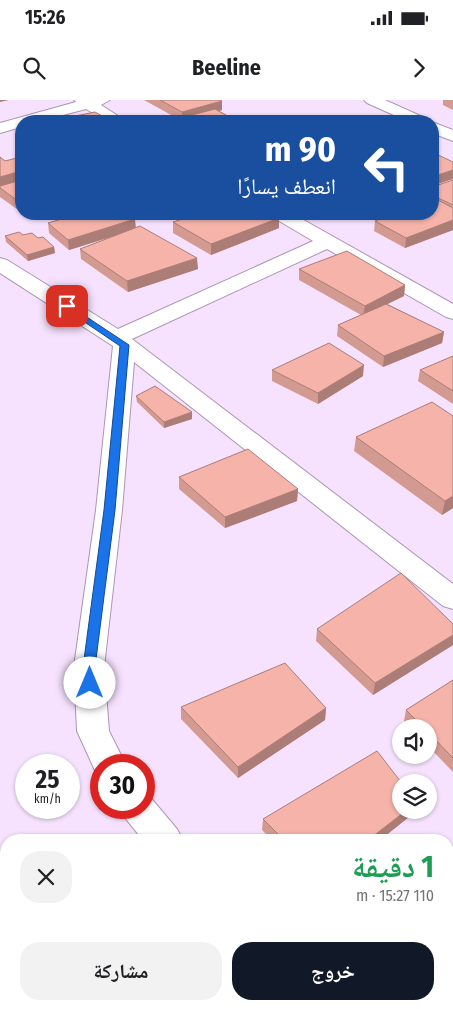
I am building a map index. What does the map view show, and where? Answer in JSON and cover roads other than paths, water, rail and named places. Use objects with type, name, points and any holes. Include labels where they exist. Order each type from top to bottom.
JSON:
[{"type":"street","points":[[372,100],[406,115]]},
{"type":"street","points":[[45,115],[90,101],[110,115]]},
{"type":"street","points":[[0,128],[15,124]]},
{"type":"street","points":[[439,130],[453,136]]},
{"type":"street","points":[[290,220],[453,313]]},
{"type":"street","points":[[121,342],[328,242]]},
{"type":"street","points":[[0,264],[121,342],[453,599]]},
{"type":"street","points":[[104,754],[93,730],[89,667],[109,510],[121,342]]},
{"type":"street","points":[[147,819],[160,834]]}]
